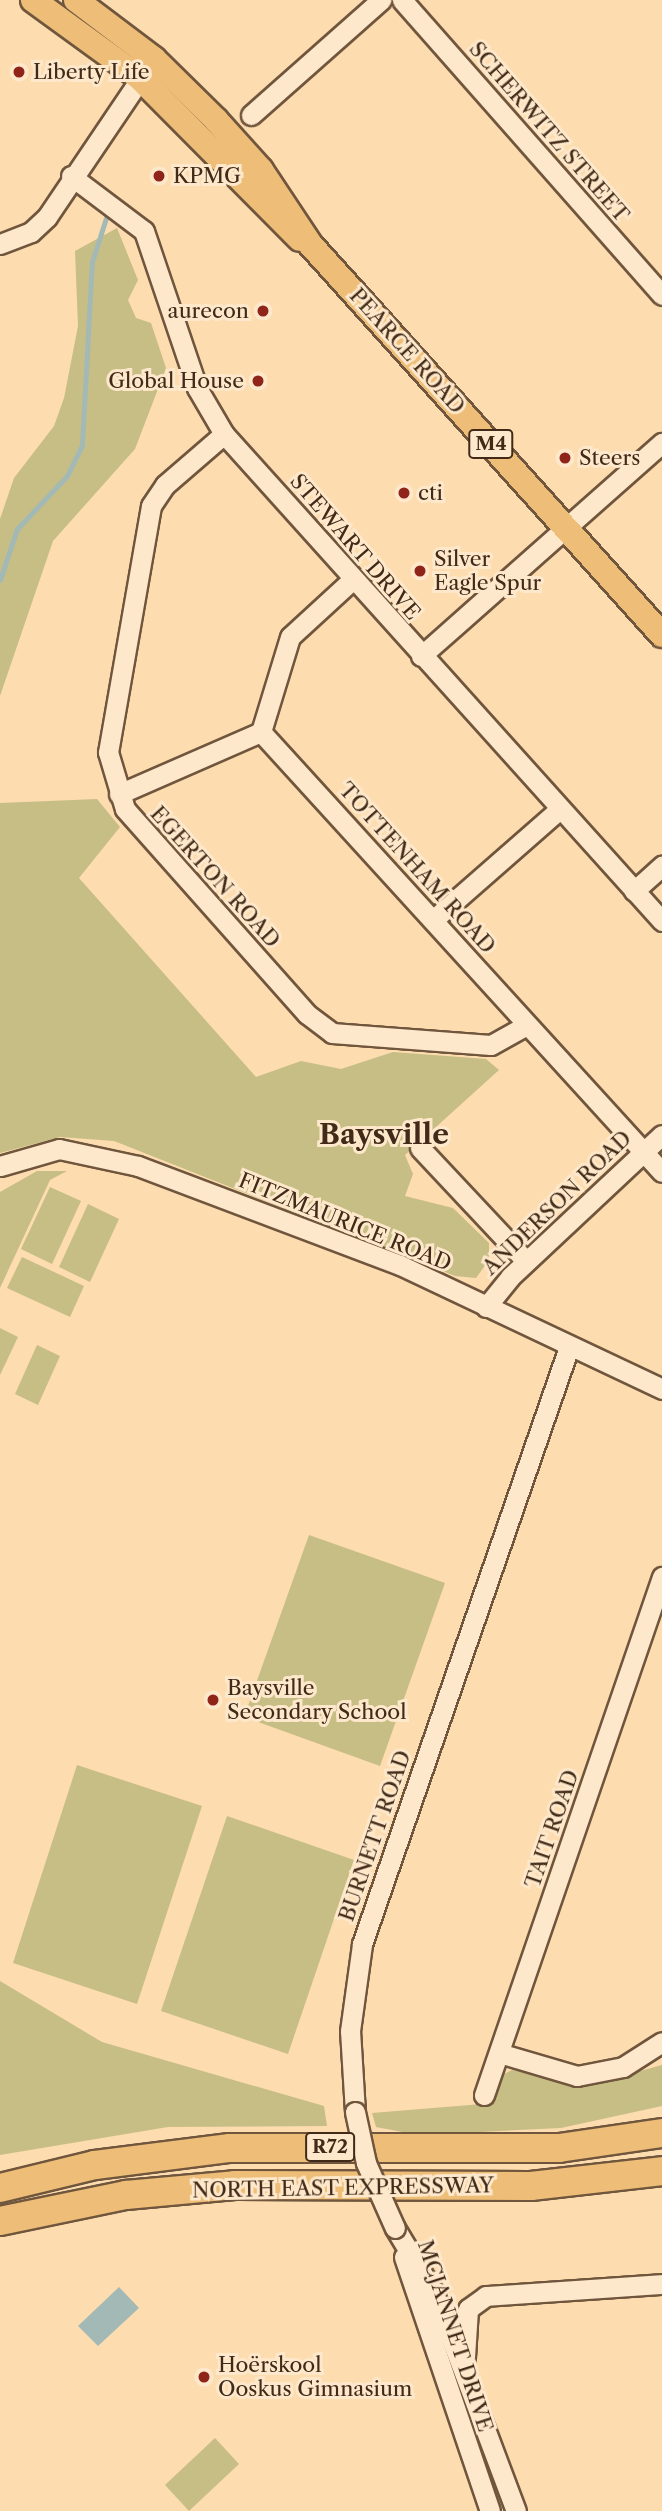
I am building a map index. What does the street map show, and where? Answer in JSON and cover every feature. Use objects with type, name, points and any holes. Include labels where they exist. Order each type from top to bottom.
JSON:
[{"type":"highway","name":"NORTH EAST EXPRESSWAY","points":[[0,2188],[95,2165],[230,2148],[559,2148],[662,2133]]},
{"type":"highway","name":"NORTH EAST EXPRESSWAY","points":[[13,2218],[126,2195],[235,2185],[531,2186],[662,2171]]},
{"type":"main road","name":"M4","points":[[33,0],[85,16]]},
{"type":"main road","name":"PEARCE ROAD","points":[[85,16],[147,68],[279,222],[320,254],[662,635]]},
{"type":"street","points":[[251,115],[381,0]]},
{"type":"street","name":"SCHERWITZ STREET","points":[[402,0],[662,295]]},
{"type":"street","points":[[0,244],[31,232],[147,68]]},
{"type":"street","name":"STEWART DRIVE","points":[[71,176],[144,231],[197,388],[225,434],[352,580],[662,921]]},
{"type":"street","points":[[0,236],[51,205]]},
{"type":"street","name":"EGERTON ROAD","points":[[225,434],[165,485],[151,506],[108,752],[119,794],[141,829],[332,1033],[491,1045],[527,1025]]},
{"type":"street","points":[[421,656],[662,443]]},
{"type":"street","points":[[119,794],[261,732],[290,637],[352,580]]},
{"type":"street","name":"TOTTENHAM ROAD","points":[[261,732],[662,1172]]},
{"type":"street","points":[[433,920],[560,809]]},
{"type":"street","points":[[634,891],[662,866]]},
{"type":"street","name":"ANDERSON ROAD","points":[[486,1307],[526,1261],[662,1135]]},
{"type":"street","points":[[420,1148],[526,1261]]},
{"type":"street","name":"FITZMAURICE ROAD","points":[[0,1166],[59,1149],[138,1166],[363,1250],[662,1389]]},
{"type":"street","name":"BURNETT ROAD","points":[[396,2228],[366,2163],[355,2112],[350,2031],[362,1944],[569,1347]]},
{"type":"street","name":"TAIT ROAD","points":[[484,2095],[662,1577]]},
{"type":"street","points":[[499,2053],[577,2076],[623,2067],[662,2042]]},
{"type":"street","name":"MCJANNET DRIVE","points":[[396,2228],[445,2320],[516,2511]]},
{"type":"street","name":"MCJANNET DRIVE","points":[[396,2228],[490,2511]]},
{"type":"street","points":[[465,2368],[465,2322],[477,2299],[662,2284]]},
{"type":"street","points":[[442,2369],[449,2357],[445,2320]]},
{"type":"shaded area","points":[[117,228],[138,280],[128,300],[136,318],[151,323],[166,368],[135,449],[53,541],[0,696],[0,519],[14,478],[54,426],[64,398],[78,326],[75,251]]},
{"type":"shaded area","points":[[97,799],[120,827],[79,878],[256,1077],[301,1061],[341,1069],[393,1052],[486,1059],[499,1070],[405,1155],[413,1174],[405,1196],[453,1208],[489,1243],[489,1260],[476,1278],[455,1276],[114,1141],[60,1137],[0,1153],[0,803]]},
{"type":"shaded area","points":[[37,1171],[67,1171],[50,1180],[0,1288],[0,1192]]},
{"type":"shaded area","points":[[50,1187],[81,1201],[52,1264],[21,1249]]},
{"type":"shaded area","points":[[88,1204],[119,1219],[90,1282],[59,1267]]},
{"type":"shaded area","points":[[22,1257],[84,1286],[70,1317],[7,1288]]},
{"type":"shaded area","points":[[0,1328],[18,1337],[0,1375]]},
{"type":"shaded area","points":[[37,1345],[60,1356],[38,1405],[15,1394]]},
{"type":"shaded area","points":[[309,1535],[445,1583],[380,1766],[244,1717]]},
{"type":"shaded area","points":[[77,1765],[202,1806],[137,2004],[13,1963]]},
{"type":"shaded area","points":[[227,1816],[354,1860],[288,2054],[161,2011]]},
{"type":"shaded area","points":[[0,1981],[102,2042],[324,2106],[327,2126],[168,2127],[0,2155]]},
{"type":"shaded area","points":[[662,2065],[662,2106],[561,2128],[418,2135],[376,2127],[372,2113],[494,2103],[502,2075],[512,2070],[594,2084]]},
{"type":"shaded area","points":[[215,2438],[239,2464],[189,2511],[165,2485]]},
{"type":"water","points":[[119,2287],[139,2308],[98,2346],[78,2326]]},
{"type":"waterway","points":[[0,580],[17,529],[67,476],[82,445],[92,262],[106,218]]},
{"type":"place","name":"Liberty Life","points":[[19,72]]},
{"type":"place","name":"KPMG","points":[[159,176]]},
{"type":"place","name":"aurecon","points":[[263,311]]},
{"type":"place","name":"Global House","points":[[258,381]]},
{"type":"place","name":"Steers","points":[[565,458]]},
{"type":"place","name":"cti","points":[[404,493]]},
{"type":"place","name":"Silver Eagle Spur","points":[[420,571]]},
{"type":"place","name":"Baysville Secondary School","points":[[213,1700]]},
{"type":"place","name":"Hoërskool Ooskus Gimnasium","points":[[204,2377]]},
{"type":"district","name":"Baysville","points":[[384,1134]]}]
